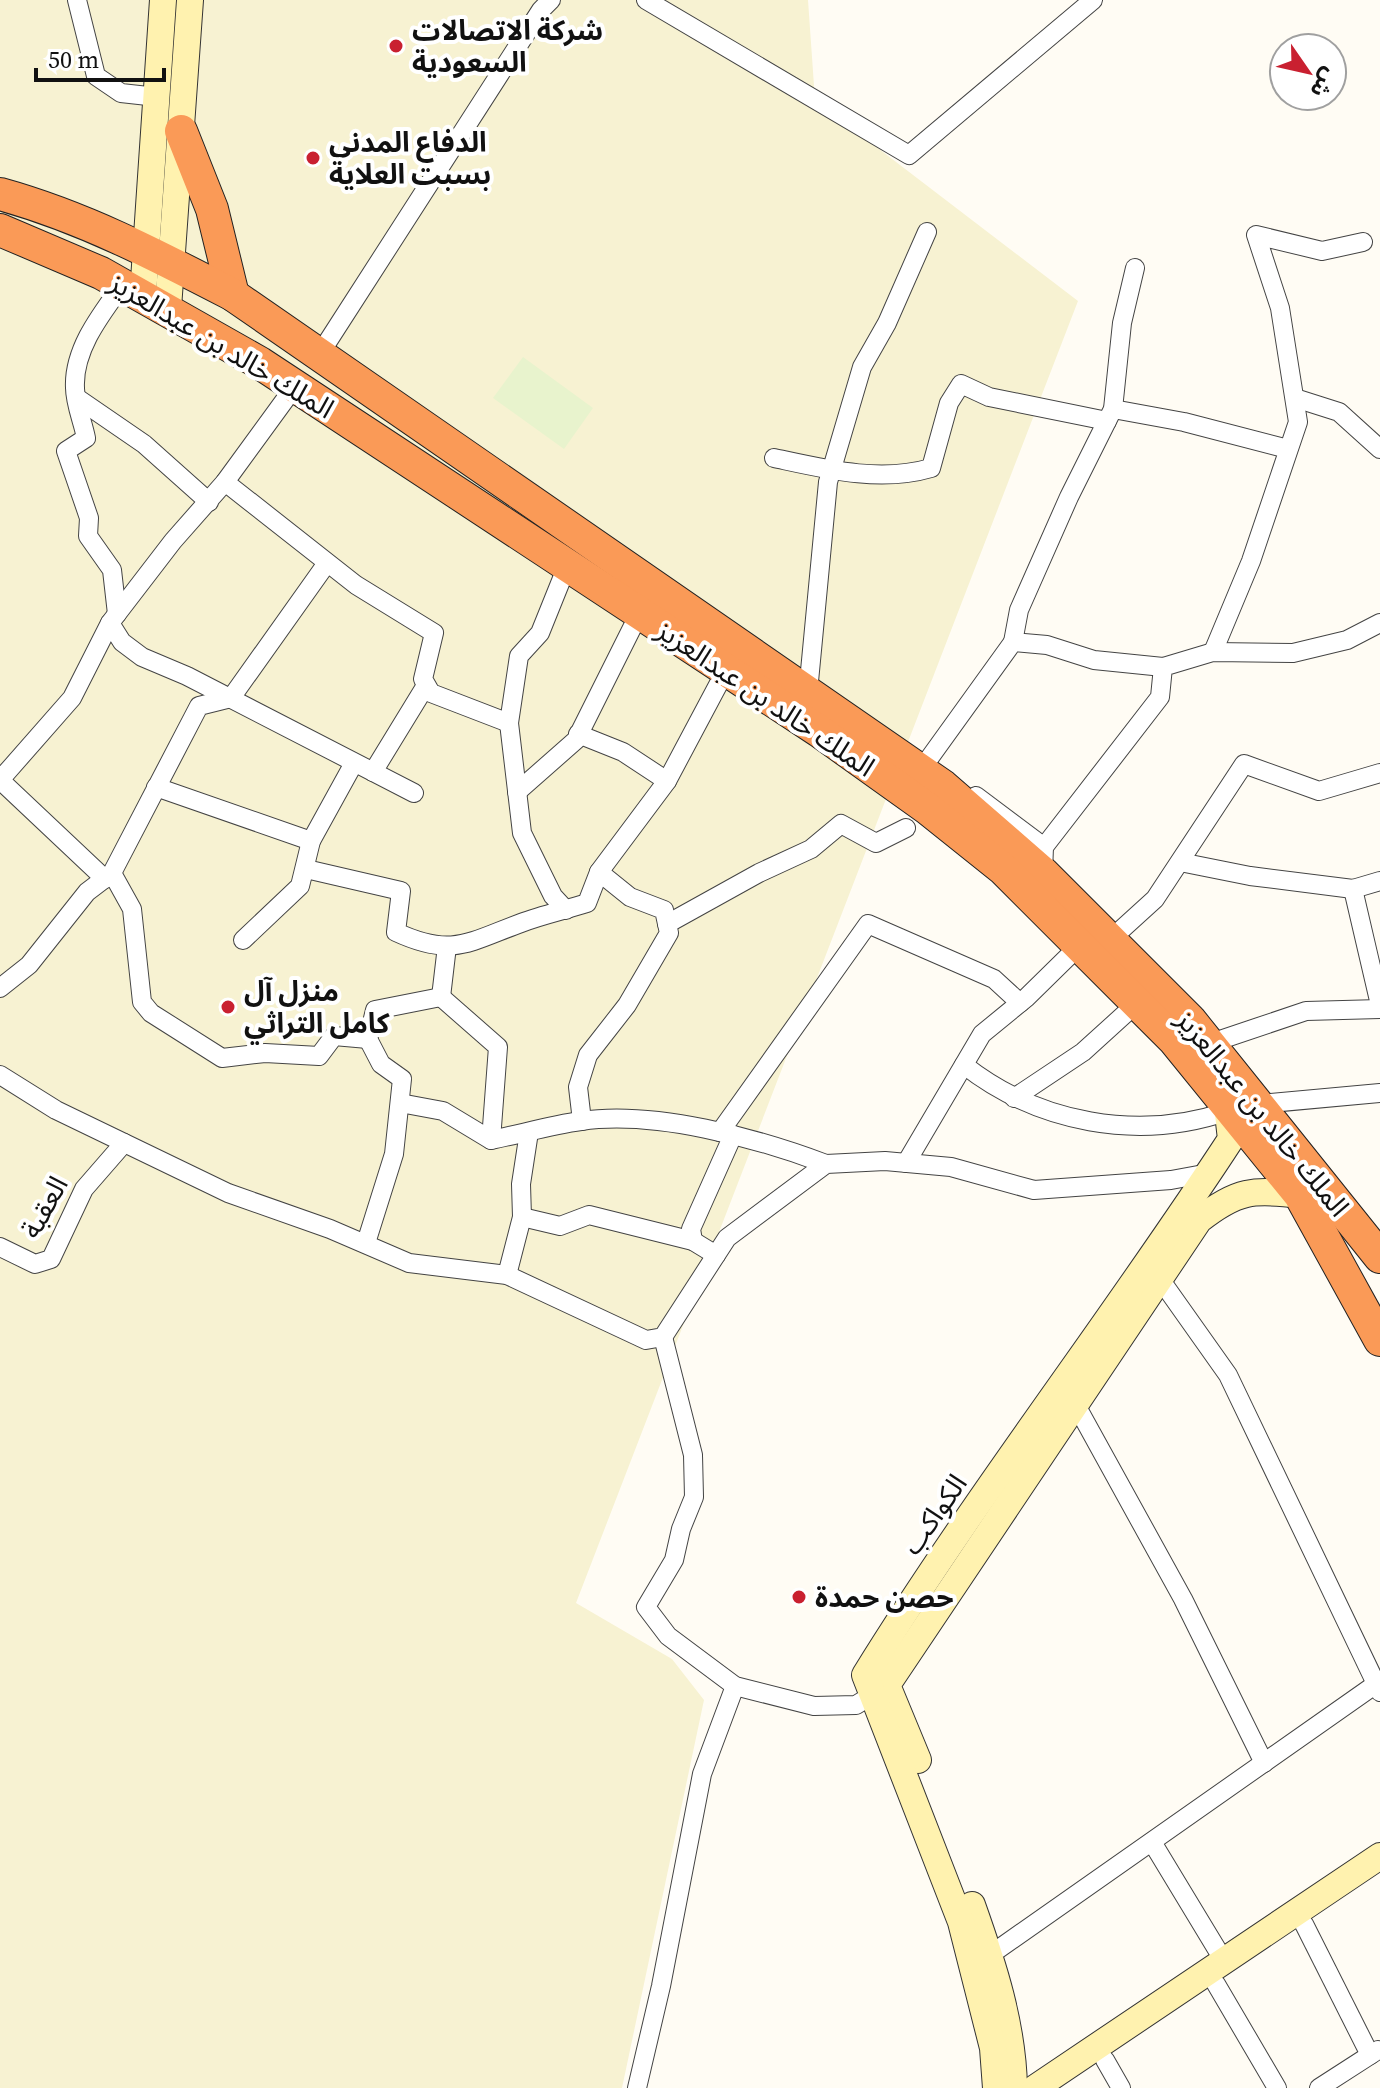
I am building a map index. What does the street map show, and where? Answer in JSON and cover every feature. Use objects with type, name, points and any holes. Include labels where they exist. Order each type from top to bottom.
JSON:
[{"type":"highway","points":[[181,131],[212,209],[233,295]]},
{"type":"highway","name":"الملك خالد بن عبدالعزيز","points":[[0,194],[57,210],[160,256],[233,295],[321,352],[853,722],[1044,860],[1137,1003],[1174,1040],[1300,1195],[1380,1340]]},
{"type":"highway","name":"الملك خالد بن عبدالعزيز","points":[[0,230],[46,247],[145,296],[295,386],[726,670],[928,809],[1095,942],[1211,1043],[1380,1257]]},
{"type":"street","points":[[77,0],[96,76],[121,93],[157,97]]},
{"type":"street","points":[[160,256],[157,97],[163,0]]},
{"type":"street","points":[[190,0],[181,131],[160,256],[145,296],[94,324],[84,348],[75,387],[86,438],[66,451],[89,518],[88,536],[112,570],[113,618],[122,642],[142,657],[231,698],[414,793]]},
{"type":"street","points":[[321,352],[541,10],[551,0]]},
{"type":"street","points":[[646,0],[909,155],[1093,0]]},
{"type":"street","points":[[808,692],[822,529],[831,471],[862,367],[887,323],[927,232]]},
{"type":"street","points":[[1213,652],[1251,561],[1298,422],[1280,308],[1256,235],[1322,251],[1363,242]]},
{"type":"street","points":[[928,760],[1013,642],[1019,610],[1110,415],[1122,323],[1135,268]]},
{"type":"street","points":[[774,458],[831,471],[905,476],[931,468],[949,403],[961,384],[989,397],[1110,415],[1184,422],[1288,449]]},
{"type":"street","points":[[295,386],[225,482],[173,541],[113,618],[72,698],[0,780],[108,876],[132,909],[142,1002],[151,1013],[222,1058],[265,1053],[319,1056],[334,1036],[368,1039]]},
{"type":"street","points":[[77,398],[144,444],[209,502]]},
{"type":"street","points":[[1295,398],[1339,412],[1380,449]]},
{"type":"street","points":[[225,482],[356,585],[434,633],[423,679],[425,687],[438,697],[509,723]]},
{"type":"street","points":[[0,988],[29,965],[87,892],[108,876],[199,706],[231,698],[327,563]]},
{"type":"street","points":[[566,910],[553,896],[522,833],[509,723],[519,656],[540,633],[567,566]]},
{"type":"street","points":[[517,792],[576,740],[639,614]]},
{"type":"street","points":[[1013,642],[1047,645],[1094,660],[1163,667],[1213,652],[1293,653],[1347,640],[1380,623]]},
{"type":"street","points":[[853,722],[902,741],[1044,860],[1160,697],[1163,667]]},
{"type":"street","points":[[306,869],[401,891],[396,932],[418,942],[447,946],[471,945],[521,923],[587,903],[599,872],[667,781],[726,670]]},
{"type":"street","points":[[373,772],[425,687]]},
{"type":"street","points":[[578,734],[623,752],[667,781]]},
{"type":"street","points":[[243,940],[300,886],[311,841],[354,763]]},
{"type":"street","points":[[906,1163],[982,1034],[1095,942],[1155,899],[1244,764],[1319,791],[1380,773]]},
{"type":"street","points":[[156,787],[311,841]]},
{"type":"street","points":[[667,924],[759,873],[811,849],[841,824],[876,843],[906,828]]},
{"type":"street","points":[[1180,862],[1250,876],[1353,889],[1380,881]]},
{"type":"street","points":[[582,1121],[578,1087],[588,1055],[654,963],[669,933],[664,910],[630,897],[599,872]]},
{"type":"street","points":[[1211,1043],[1306,1011],[1380,1007],[1353,889]]},
{"type":"street","points":[[693,1241],[691,1229],[727,1134],[868,924],[994,979],[1020,1003]]},
{"type":"street","points":[[441,997],[447,946]]},
{"type":"street","points":[[366,1243],[394,1154],[402,1079],[381,1064],[368,1039],[375,1010],[441,997]]},
{"type":"street","points":[[441,997],[498,1047],[491,1140]]},
{"type":"street","points":[[1014,1098],[1083,1052],[1137,1003]]},
{"type":"street","points":[[964,1065],[1014,1098],[1069,1116],[1140,1126],[1192,1123],[1228,1108]]},
{"type":"street","points":[[0,1075],[56,1110],[228,1193],[366,1243],[409,1263],[507,1275],[646,1340],[663,1337],[727,1238],[826,1164]]},
{"type":"street","points":[[1260,1104],[1380,1093]]},
{"type":"street","points":[[400,1103],[443,1111],[491,1140],[582,1121],[624,1119],[727,1134],[781,1147],[826,1164],[906,1163],[951,1167],[1034,1190],[1171,1180],[1209,1173]]},
{"type":"street","name":"الكواكب","points":[[1014,2088],[1013,2053],[990,1955],[879,1690],[865,1675],[904,1611],[1231,1139],[1228,1108]]},
{"type":"street","points":[[507,1275],[522,1217],[521,1184],[529,1132]]},
{"type":"street","name":"العقبة","points":[[0,1247],[35,1264],[51,1259],[84,1189],[124,1143]]},
{"type":"street","name":"الكواكب","points":[[879,1690],[1076,1405],[1199,1220],[1226,1198],[1258,1190],[1300,1195]]},
{"type":"street","points":[[522,1217],[560,1226],[589,1215],[693,1241],[716,1255]]},
{"type":"street","points":[[990,1955],[1264,1763],[1378,1688],[1228,1375],[1160,1279]]},
{"type":"street","points":[[663,1337],[693,1455],[694,1497],[674,1560],[646,1607],[668,1636],[735,1686],[814,1706],[856,1705],[879,1690],[906,1774],[961,1922],[993,2048],[996,2088]]},
{"type":"street","points":[[1076,1405],[1183,1599],[1264,1763]]},
{"type":"street","points":[[637,2088],[661,1986],[702,1774],[735,1686]]},
{"type":"street","points":[[1152,1842],[1277,2088]]},
{"type":"street","points":[[1064,2088],[1380,1856]]},
{"type":"street","points":[[1035,2088],[1220,1972],[1304,1924],[1380,1873]]},
{"type":"street","points":[[1304,1924],[1375,2052],[1341,2082],[1319,2088]]},
{"type":"street","points":[[1105,2060],[1121,2088]]},
{"type":"shaded area","points":[[0,0],[808,0],[815,100],[1078,301],[576,1603],[672,1659],[704,1700],[622,2088],[0,2088]]},
{"type":"green space","points":[[523,357],[593,408],[564,449],[493,398]]},
{"type":"place","name":"شركة الاتصالات السعودية","points":[[396,46]]},
{"type":"place","name":"الدفاع المدني بسبت العلاية","points":[[313,158]]},
{"type":"place","name":"منزل آل كامل التراثي","points":[[228,1007]]},
{"type":"place","name":"حصن حمدة","points":[[799,1597]]}]
